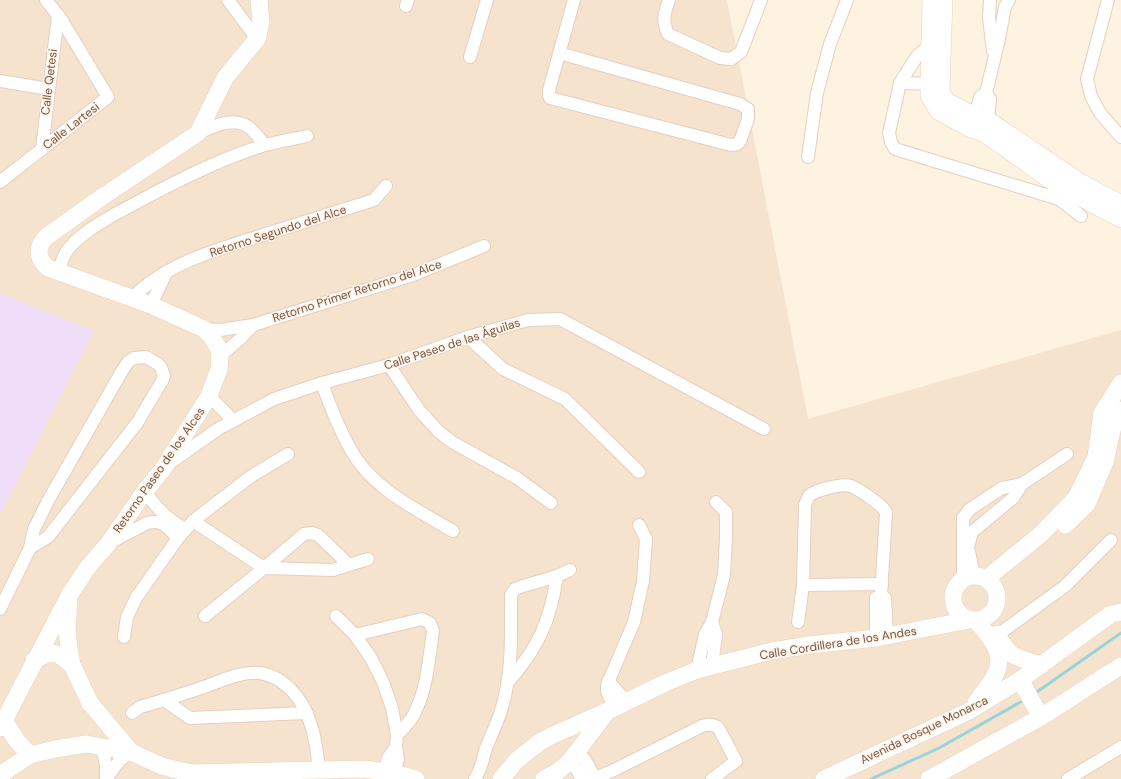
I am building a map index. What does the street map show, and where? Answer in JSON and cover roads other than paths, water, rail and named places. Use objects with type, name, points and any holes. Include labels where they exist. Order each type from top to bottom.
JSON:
[{"type":"street","name":"Calle Lartesi","points":[[0,182],[108,97],[58,15],[46,0]]},
{"type":"street","points":[[228,0],[257,39]]},
{"type":"street","points":[[198,133],[225,78],[257,39],[261,22],[260,0]]},
{"type":"street","points":[[470,57],[487,0]]},
{"type":"street","points":[[560,53],[740,104],[748,109],[748,116],[740,141],[737,144],[731,145],[550,98],[549,90],[574,0]]},
{"type":"street","points":[[670,0],[664,13],[664,24],[668,34],[720,58],[731,59],[741,52],[761,0]]},
{"type":"street","points":[[808,157],[817,93],[830,44],[847,0]]},
{"type":"street","points":[[931,0],[936,44],[936,84],[929,96],[938,111],[979,124],[1121,204]]},
{"type":"street","points":[[944,0],[936,44],[917,56],[900,83],[889,133],[890,142],[895,149],[1059,199],[1081,216]]},
{"type":"street","points":[[990,0],[989,18],[994,58]]},
{"type":"street","points":[[979,124],[990,99],[986,93],[1005,7],[1009,0]]},
{"type":"street","points":[[1108,0],[1086,79],[1090,96],[1100,113],[1121,137]]},
{"type":"street","name":"Calle Qetesi","points":[[42,149],[58,15]]},
{"type":"street","points":[[0,81],[48,89]]},
{"type":"street","points":[[900,83],[936,84]]},
{"type":"street","name":"Retorno Paseo de los Alces","points":[[70,594],[88,566],[108,544],[145,491],[163,469],[209,396],[218,376],[220,356],[216,342],[204,329],[151,305],[48,268],[39,257],[38,249],[41,241],[102,197],[198,133],[213,126],[232,121],[240,123],[250,128],[265,145]]},
{"type":"street","points":[[979,124],[1060,187],[1121,219]]},
{"type":"street","points":[[58,272],[62,258],[70,246],[92,228],[117,212],[172,183],[216,164],[265,145],[307,136]]},
{"type":"street","name":"Retorno Segundo del Alce","points":[[132,298],[148,284],[166,273],[213,251],[374,200],[386,186]]},
{"type":"street","name":"Retorno Primer Retorno del Alce","points":[[204,329],[220,330],[252,325],[413,275],[484,246]]},
{"type":"street","points":[[151,305],[166,273]]},
{"type":"street","name":"Calle Paseo de las Águilas","points":[[163,469],[232,420],[274,399],[322,383],[389,365],[468,337],[528,320],[560,319],[764,429]]},
{"type":"street","points":[[220,356],[240,339],[252,325]]},
{"type":"street","points":[[468,337],[503,370],[565,399],[639,472]]},
{"type":"street","points":[[0,609],[30,548],[34,529],[49,499],[122,371],[128,362],[140,357],[146,357],[158,364],[164,372],[162,382],[137,423],[48,536],[30,548]]},
{"type":"street","points":[[389,365],[419,410],[438,432],[452,442],[517,478],[551,503]]},
{"type":"street","points":[[979,580],[1041,534],[1076,498],[1096,457],[1102,413],[1121,382]]},
{"type":"street","points":[[322,383],[337,423],[351,451],[373,479],[397,498],[452,531]]},
{"type":"street","points":[[209,396],[232,420]]},
{"type":"street","points":[[1022,484],[1013,498],[972,532],[968,547],[979,580],[997,598],[994,610],[978,619],[963,618],[952,602],[953,591],[959,582],[979,580],[1049,540],[1088,504],[1106,462],[1114,422],[1121,410]]},
{"type":"street","points":[[124,637],[127,617],[136,598],[184,530],[250,477],[288,454]]},
{"type":"street","points":[[979,580],[963,518],[970,509],[1002,488],[1022,484],[1067,454]]},
{"type":"street","points":[[798,622],[803,585],[805,505],[808,497],[814,493],[839,486],[850,486],[882,506],[886,512],[882,589],[876,598],[882,637]]},
{"type":"street","points":[[145,491],[152,503],[162,514],[184,530]]},
{"type":"street","points":[[704,668],[705,634],[712,622],[724,575],[726,512],[716,502]]},
{"type":"street","points":[[108,544],[147,523],[160,522],[184,530],[264,568],[333,570],[348,564],[368,559]]},
{"type":"street","points":[[616,707],[607,691],[608,681],[634,622],[643,581],[646,539],[639,525]]},
{"type":"street","points":[[205,616],[304,534],[312,533],[318,535],[348,564]]},
{"type":"street","points":[[995,637],[1065,586],[1111,540]]},
{"type":"street","points":[[475,779],[481,769],[486,750],[500,714],[508,682],[511,654],[512,595],[515,589],[557,576],[570,570]]},
{"type":"street","points":[[508,682],[524,664],[547,623],[554,600],[557,576]]},
{"type":"street","points":[[803,585],[882,589]]},
{"type":"street","points":[[30,755],[2,724],[34,660],[70,594]]},
{"type":"street","points":[[70,594],[67,630],[72,665],[90,703],[131,752]]},
{"type":"street","points":[[934,627],[954,607]]},
{"type":"street","name":"Avenida Bosque Monarca","points":[[929,779],[1030,697],[1042,665],[1111,614],[1121,612]]},
{"type":"street","points":[[336,616],[355,635],[383,682],[392,708],[397,741]]},
{"type":"street","points":[[978,619],[1011,654],[1018,658],[1042,665]]},
{"type":"street","name":"Calle Cordillera de los Andes","points":[[501,779],[517,760],[540,742],[665,683],[704,668],[780,650],[809,645],[882,637],[978,619]]},
{"type":"street","points":[[355,635],[422,620],[430,623],[433,631],[424,687],[414,716],[397,741],[388,758],[389,772]]},
{"type":"street","points":[[969,711],[991,683],[999,668],[999,658],[995,637]]},
{"type":"street","points":[[34,660],[46,654],[55,653],[60,654],[72,665]]},
{"type":"street","name":"Avenida Bosque Monarca","points":[[824,779],[969,711],[1030,697],[1121,666]]},
{"type":"street","points":[[132,713],[140,707],[239,675],[259,673],[275,678],[287,686],[296,696],[306,713],[314,735],[314,770]]},
{"type":"street","points":[[164,700],[190,718],[306,713]]},
{"type":"street","name":"Calle Cordillera de los Andes","points":[[544,779],[557,772],[616,707]]},
{"type":"street","points":[[100,716],[98,727],[94,735],[94,746],[106,765],[106,779]]},
{"type":"street","points":[[576,752],[585,760],[594,778],[614,770],[708,724],[718,727],[736,761],[712,779]]},
{"type":"street","points":[[567,729],[575,732],[580,740],[576,752],[576,768],[582,779]]},
{"type":"street","points":[[0,775],[30,755],[55,749],[94,746],[131,752],[182,775],[208,776],[314,770],[357,774],[389,772],[416,779]]},
{"type":"street","points":[[1068,779],[1121,748]]},
{"type":"street","points":[[467,779],[476,762],[486,750]]},
{"type":"street","points":[[106,779],[119,761],[131,752]]},
{"type":"waterway","points":[[1034,694],[1121,633]]},
{"type":"waterway","points":[[871,779],[939,748],[1026,699]]}]
